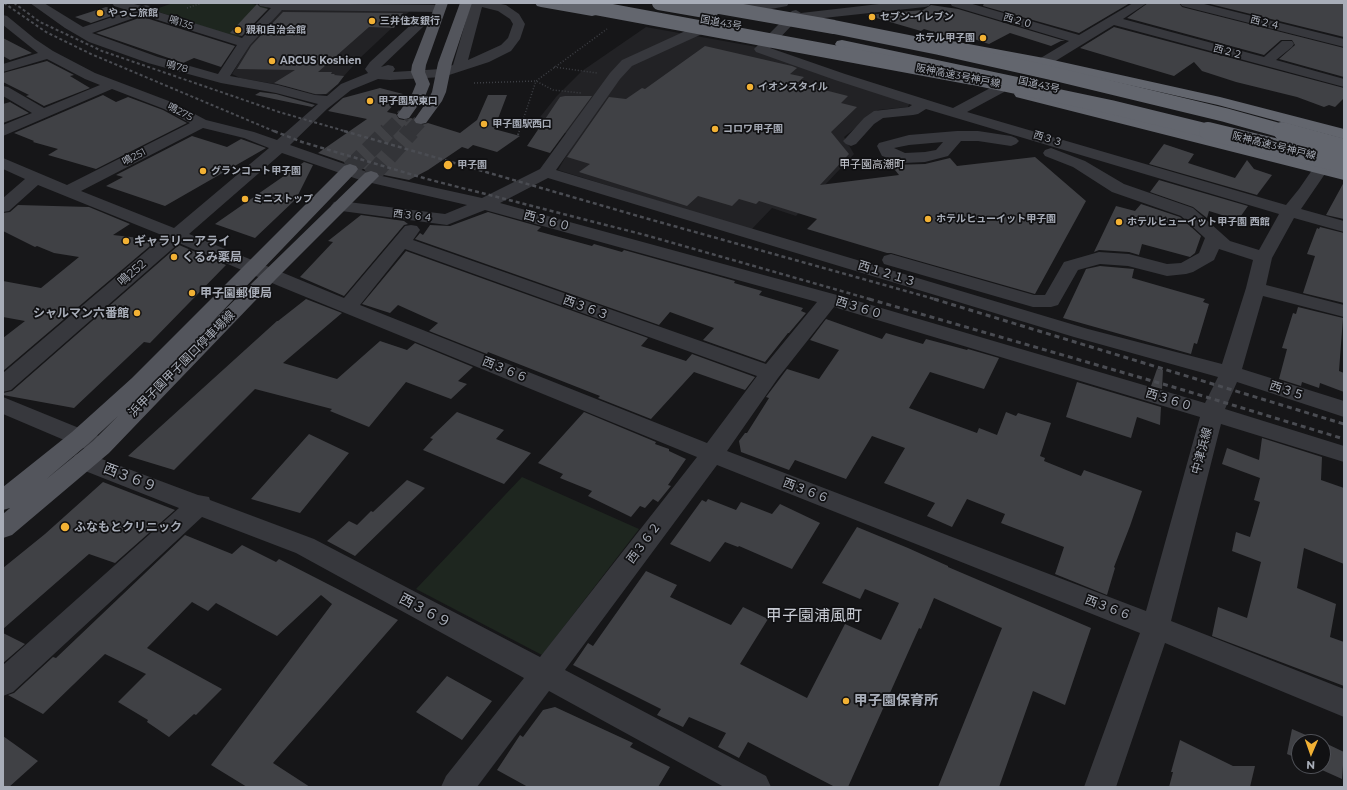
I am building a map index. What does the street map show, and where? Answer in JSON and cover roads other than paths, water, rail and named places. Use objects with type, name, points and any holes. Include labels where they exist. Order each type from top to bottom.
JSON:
[{"type":"highway","points":[[541,3],[697,30],[999,89],[1339,150]]},
{"type":"highway","name":"阪神高速3号神戸線","points":[[569,3],[973,78],[1111,107],[1339,150]]},
{"type":"highway","name":"国道43号","points":[[612,3],[846,40]]},
{"type":"highway","name":"国道43号","points":[[659,3],[846,40],[938,63],[1339,150]]},
{"type":"highway","name":"阪神高速3号神戸線","points":[[697,3],[834,27],[939,48],[1051,73],[1209,111],[1339,150]]},
{"type":"highway","points":[[701,3],[794,16],[1044,62],[1220,101],[1339,150]]},
{"type":"highway","points":[[1339,150],[1344,174]]},
{"type":"main road","points":[[421,120],[435,101],[445,63],[466,3]]},
{"type":"main road","points":[[404,115],[419,94],[423,84],[418,69],[439,9]]},
{"type":"main road","name":"浜甲子園甲子園口停車場線","points":[[3,528],[88,449],[261,271],[349,170]]},
{"type":"main road","name":"浜甲子園甲子園口停車場線","points":[[261,271],[340,206],[370,177]]},
{"type":"main road","name":"浜甲子園甲子園口停車場線","points":[[3,501],[88,449]]},
{"type":"street","name":"鳴78","points":[[36,3],[94,39],[153,60],[221,79],[278,89],[314,99],[324,105]]},
{"type":"street","name":"鳴135","points":[[118,3],[245,43]]},
{"type":"street","points":[[82,32],[164,3]]},
{"type":"street","points":[[264,3],[282,5],[439,9]]},
{"type":"street","points":[[459,67],[477,3]]},
{"type":"street","points":[[439,9],[420,23],[375,65],[372,69],[376,74],[390,76],[443,73],[484,59],[506,48],[514,39],[519,24],[515,17],[502,8],[480,3]]},
{"type":"street","points":[[727,3],[771,5],[784,3]]},
{"type":"street","points":[[765,43],[794,16],[925,3]]},
{"type":"street","name":"西２０","points":[[956,3],[1080,40]]},
{"type":"street","points":[[1044,62],[1140,3]]},
{"type":"street","name":"西２４","points":[[1186,3],[1344,44]]},
{"type":"street","points":[[221,79],[245,43],[282,5]]},
{"type":"street","name":"鳴275","points":[[3,19],[30,42],[48,54],[90,76],[169,106],[201,123],[249,135],[370,177]]},
{"type":"street","name":"西２２","points":[[1112,20],[1344,83]]},
{"type":"street","points":[[546,172],[615,76],[627,63],[697,30]]},
{"type":"street","name":"西３３","points":[[765,43],[761,49],[919,107],[954,113],[1344,227]]},
{"type":"street","points":[[1266,62],[1288,44]]},
{"type":"street","points":[[3,68],[48,54]]},
{"type":"street","name":"鳴252","points":[[3,384],[280,146],[343,89],[376,74],[422,57]]},
{"type":"street","points":[[3,131],[113,84]]},
{"type":"street","points":[[954,113],[999,89]]},
{"type":"street","points":[[3,90],[43,114]]},
{"type":"street","points":[[851,140],[869,121],[879,114],[919,107],[933,122],[957,136],[978,136],[1003,140],[1058,155],[1079,164],[1118,188],[1187,212],[1224,245],[1263,257]]},
{"type":"street","name":"鳴251","points":[[67,191],[201,123]]},
{"type":"street","name":"中津浜線","points":[[1100,787],[1156,626],[1212,413],[1230,373],[1256,288],[1263,257],[1289,212],[1339,150]]},
{"type":"street","name":"西３６６","points":[[3,163],[11,174],[36,178],[712,454],[1156,626],[1344,703]]},
{"type":"street","name":"西３６４","points":[[340,206],[446,220],[484,204],[546,172]]},
{"type":"street","name":"西１２１３","points":[[546,172],[689,208],[758,236],[1082,333],[1230,373]]},
{"type":"street","name":"西３６０","points":[[370,177],[484,204],[830,299],[1344,454]]},
{"type":"street","points":[[3,207],[36,178]]},
{"type":"street","points":[[348,306],[422,217]]},
{"type":"street","points":[[758,236],[769,224],[1033,301],[1051,301],[1071,266],[1099,258],[1130,260],[1166,270],[1186,268],[1208,256],[1215,236]]},
{"type":"street","name":"西３６３","points":[[402,242],[770,373]]},
{"type":"street","points":[[1256,288],[1344,311]]},
{"type":"street","name":"西３６２","points":[[457,787],[712,454],[770,373],[830,299]]},
{"type":"street","name":"西３５","points":[[1230,373],[1344,410]]},
{"type":"street","name":"西３６９","points":[[3,405],[200,504],[305,546],[755,787]]},
{"type":"street","points":[[3,683],[200,504]]},
{"type":"tunnel","points":[[350,169],[404,115]]},
{"type":"tunnel","points":[[410,132],[421,120]]},
{"type":"tunnel","points":[[371,176],[411,131]]},
{"type":"railway","points":[[4,3],[46,32],[91,54],[276,132]]},
{"type":"railway","points":[[14,3],[40,22],[102,51],[279,112],[348,132]]},
{"type":"railway","points":[[274,131],[302,142],[427,179],[645,235],[873,300]]},
{"type":"railway","points":[[344,131],[645,218],[938,300]]},
{"type":"railway","points":[[869,299],[1180,389],[1344,439]]},
{"type":"railway","points":[[934,299],[1344,424]]},
{"type":"place","name":"やっこ旅館","points":[[100,13]]},
{"type":"place","name":"セブン-イレブン","points":[[872,17]]},
{"type":"place","name":"三井住友銀行","points":[[372,21]]},
{"type":"place","name":"親和自治会館","points":[[238,30]]},
{"type":"place","name":"ホテル甲子園","points":[[983,38]]},
{"type":"place","name":"ARCUS Koshien","points":[[272,61]]},
{"type":"place","name":"イオンスタイル","points":[[750,87]]},
{"type":"place","name":"甲子園駅東口","points":[[370,101]]},
{"type":"place","name":"甲子園駅西口","points":[[484,124]]},
{"type":"place","name":"コロワ甲子園","points":[[715,129]]},
{"type":"place","name":"甲子園","points":[[448,165]]},
{"type":"place","name":"グランコート甲子園","points":[[203,171]]},
{"type":"place","name":"ミニストップ","points":[[245,199]]},
{"type":"place","name":"ホテルヒューイット甲子園","points":[[928,219]]},
{"type":"place","name":"ホテルヒューイット甲子園 西館","points":[[1119,222]]},
{"type":"place","name":"ギャラリーアライ","points":[[126,241]]},
{"type":"place","name":"くるみ薬局","points":[[174,257]]},
{"type":"place","name":"甲子園郵便局","points":[[192,293]]},
{"type":"place","name":"シャルマン六番館","points":[[137,313]]},
{"type":"place","name":"ふなもとクリニック","points":[[65,527]]},
{"type":"place","name":"甲子園保育所","points":[[846,701]]},
{"type":"district","name":"甲子園高潮町","points":[[872,165]]},
{"type":"district","name":"甲子園浦風町","points":[[814,616]]}]
